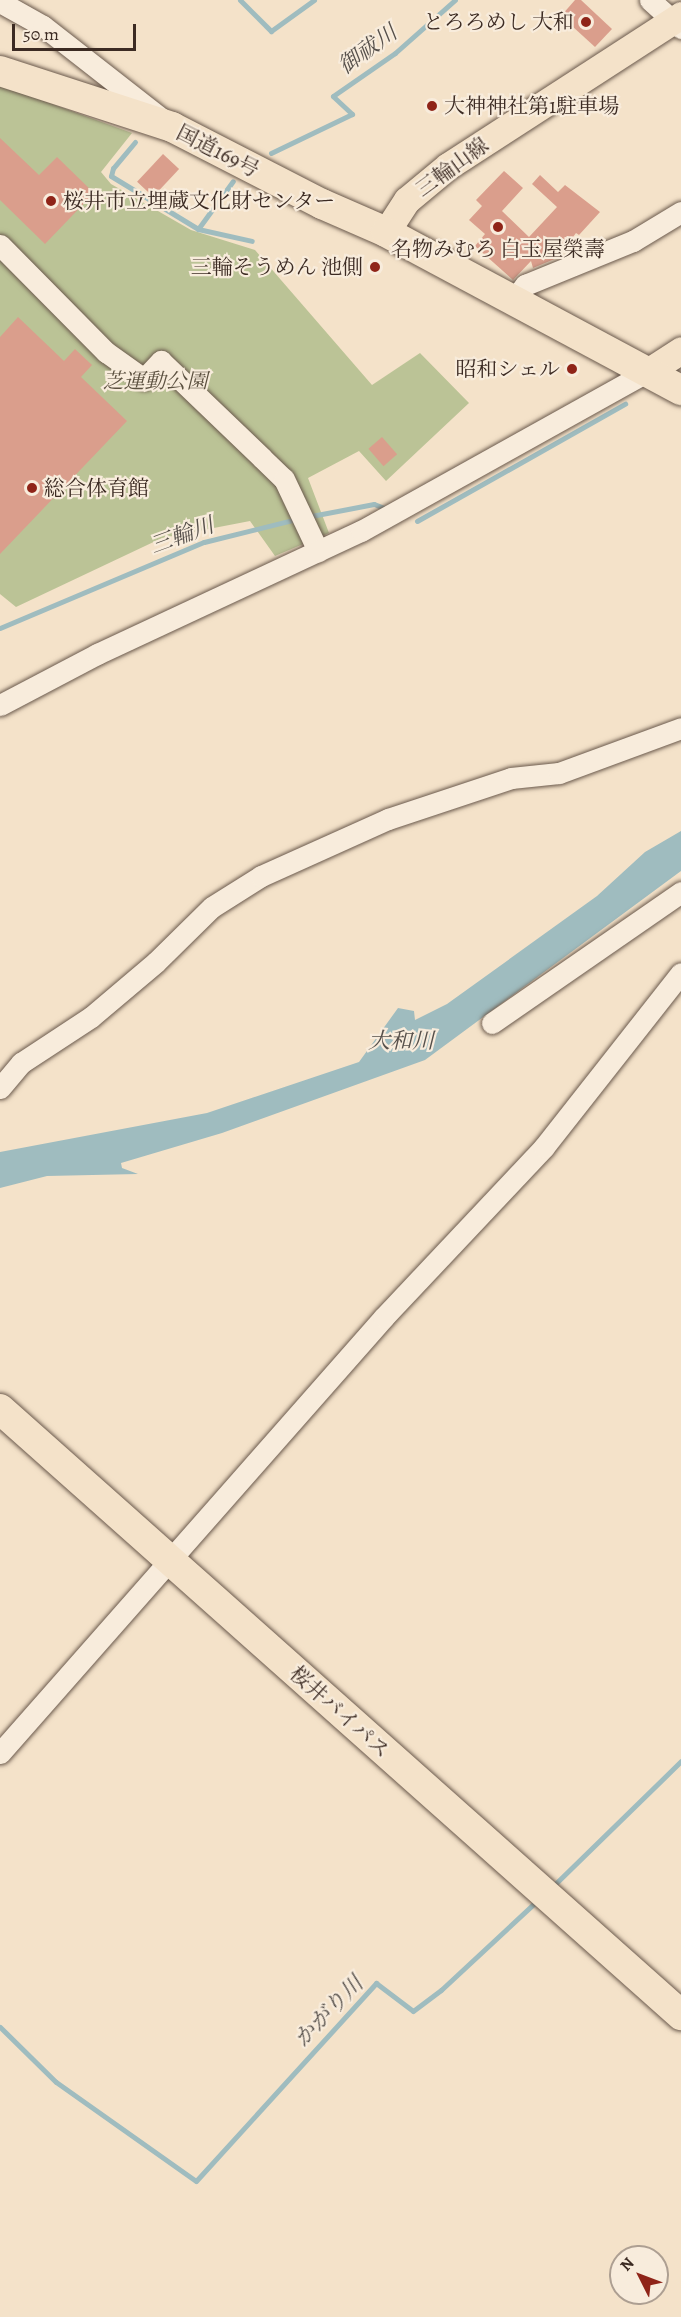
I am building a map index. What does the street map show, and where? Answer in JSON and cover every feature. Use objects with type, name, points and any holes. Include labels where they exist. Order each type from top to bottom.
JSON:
[{"type":"highway","name":"国道169号","points":[[0,71],[172,127],[322,204],[386,232],[681,390]]},
{"type":"highway","name":"桜井バイパス","points":[[0,1409],[681,2015]]},
{"type":"main road","name":"三輪山線","points":[[386,232],[424,184],[678,21]]},
{"type":"main road","points":[[649,371],[681,350]]},
{"type":"street","points":[[650,0],[678,21]]},
{"type":"street","points":[[0,2],[90,60],[172,127]]},
{"type":"street","points":[[514,300],[525,285],[633,241],[681,212]]},
{"type":"street","points":[[0,245],[106,352],[144,379],[161,361],[284,479],[314,544]]},
{"type":"street","points":[[0,705],[314,544],[361,531],[649,371]]},
{"type":"street","points":[[0,1088],[21,1063],[91,1017],[156,962],[212,907],[261,876],[388,819],[511,778],[559,773],[681,728]]},
{"type":"street","points":[[492,1023],[681,892]]},
{"type":"street","points":[[0,1753],[384,1317],[544,1147],[681,973]]},
{"type":"green space","name":"芝運動公園","points":[[0,85],[132,133],[101,172],[111,184],[191,230],[255,250],[372,385],[420,353],[469,403],[386,481],[359,451],[308,478],[329,533],[275,556],[250,521],[162,538],[16,607],[0,594]]},
{"type":"water","name":"大和川","points":[[681,831],[681,871],[425,1060],[222,1133],[121,1163],[122,1168],[138,1174],[47,1176],[0,1188],[0,1152],[207,1113],[359,1062],[398,1008],[414,1011],[415,1020],[447,1004],[597,896],[645,852]]},
{"type":"building","name":"とろろめし 大和","points":[[575,0],[581,0],[612,29],[595,47],[561,16]]},
{"type":"building","name":"桜井市立埋蔵文化財センター","points":[[0,138],[39,175],[57,157],[94,193],[45,244],[0,200]]},
{"type":"building","points":[[163,154],[179,169],[153,197],[137,182]]},
{"type":"building","points":[[504,171],[523,188],[502,211],[529,237],[557,207],[532,184],[540,175],[558,192],[565,185],[600,212],[579,235],[576,233],[557,258],[533,268],[531,261],[513,280],[475,246],[485,234],[469,220],[482,206],[476,200]]},
{"type":"building","name":"総合体育館","points":[[18,317],[64,361],[75,349],[92,365],[81,377],[127,421],[0,554],[0,337]]},
{"type":"building","points":[[382,437],[397,454],[384,466],[368,449]]},
{"type":"waterway","points":[[240,0],[271,31],[314,0]]},
{"type":"waterway","name":"御祓川","points":[[271,153],[352,114],[333,96],[395,53],[455,0]]},
{"type":"waterway","points":[[135,142],[113,168],[111,176],[198,229],[252,241]]},
{"type":"waterway","name":"御祓川","points":[[198,229],[233,181]]},
{"type":"waterway","name":"三輪川","points":[[417,521],[625,404]]},
{"type":"waterway","name":"三輪川","points":[[306,517],[374,504],[384,508]]},
{"type":"waterway","name":"三輪川","points":[[0,628],[204,542],[297,519]]},
{"type":"waterway","name":"かがり川","points":[[551,1888],[681,1761]]},
{"type":"waterway","name":"かがり川","points":[[0,2027],[56,2082],[196,2181],[376,1983],[413,2011],[441,1990],[538,1900]]},
{"type":"place","name":"とろろめし 大和","points":[[586,22]]},
{"type":"place","name":"大神神社第1駐車場","points":[[432,106]]},
{"type":"place","name":"桜井市立埋蔵文化財センター","points":[[51,201]]},
{"type":"place","name":"名物みむろ 白玉屋榮壽","points":[[498,227]]},
{"type":"place","name":"三輪そうめん 池側","points":[[375,267]]},
{"type":"place","name":"昭和シェル","points":[[572,369]]},
{"type":"place","name":"総合体育館","points":[[32,488]]}]
